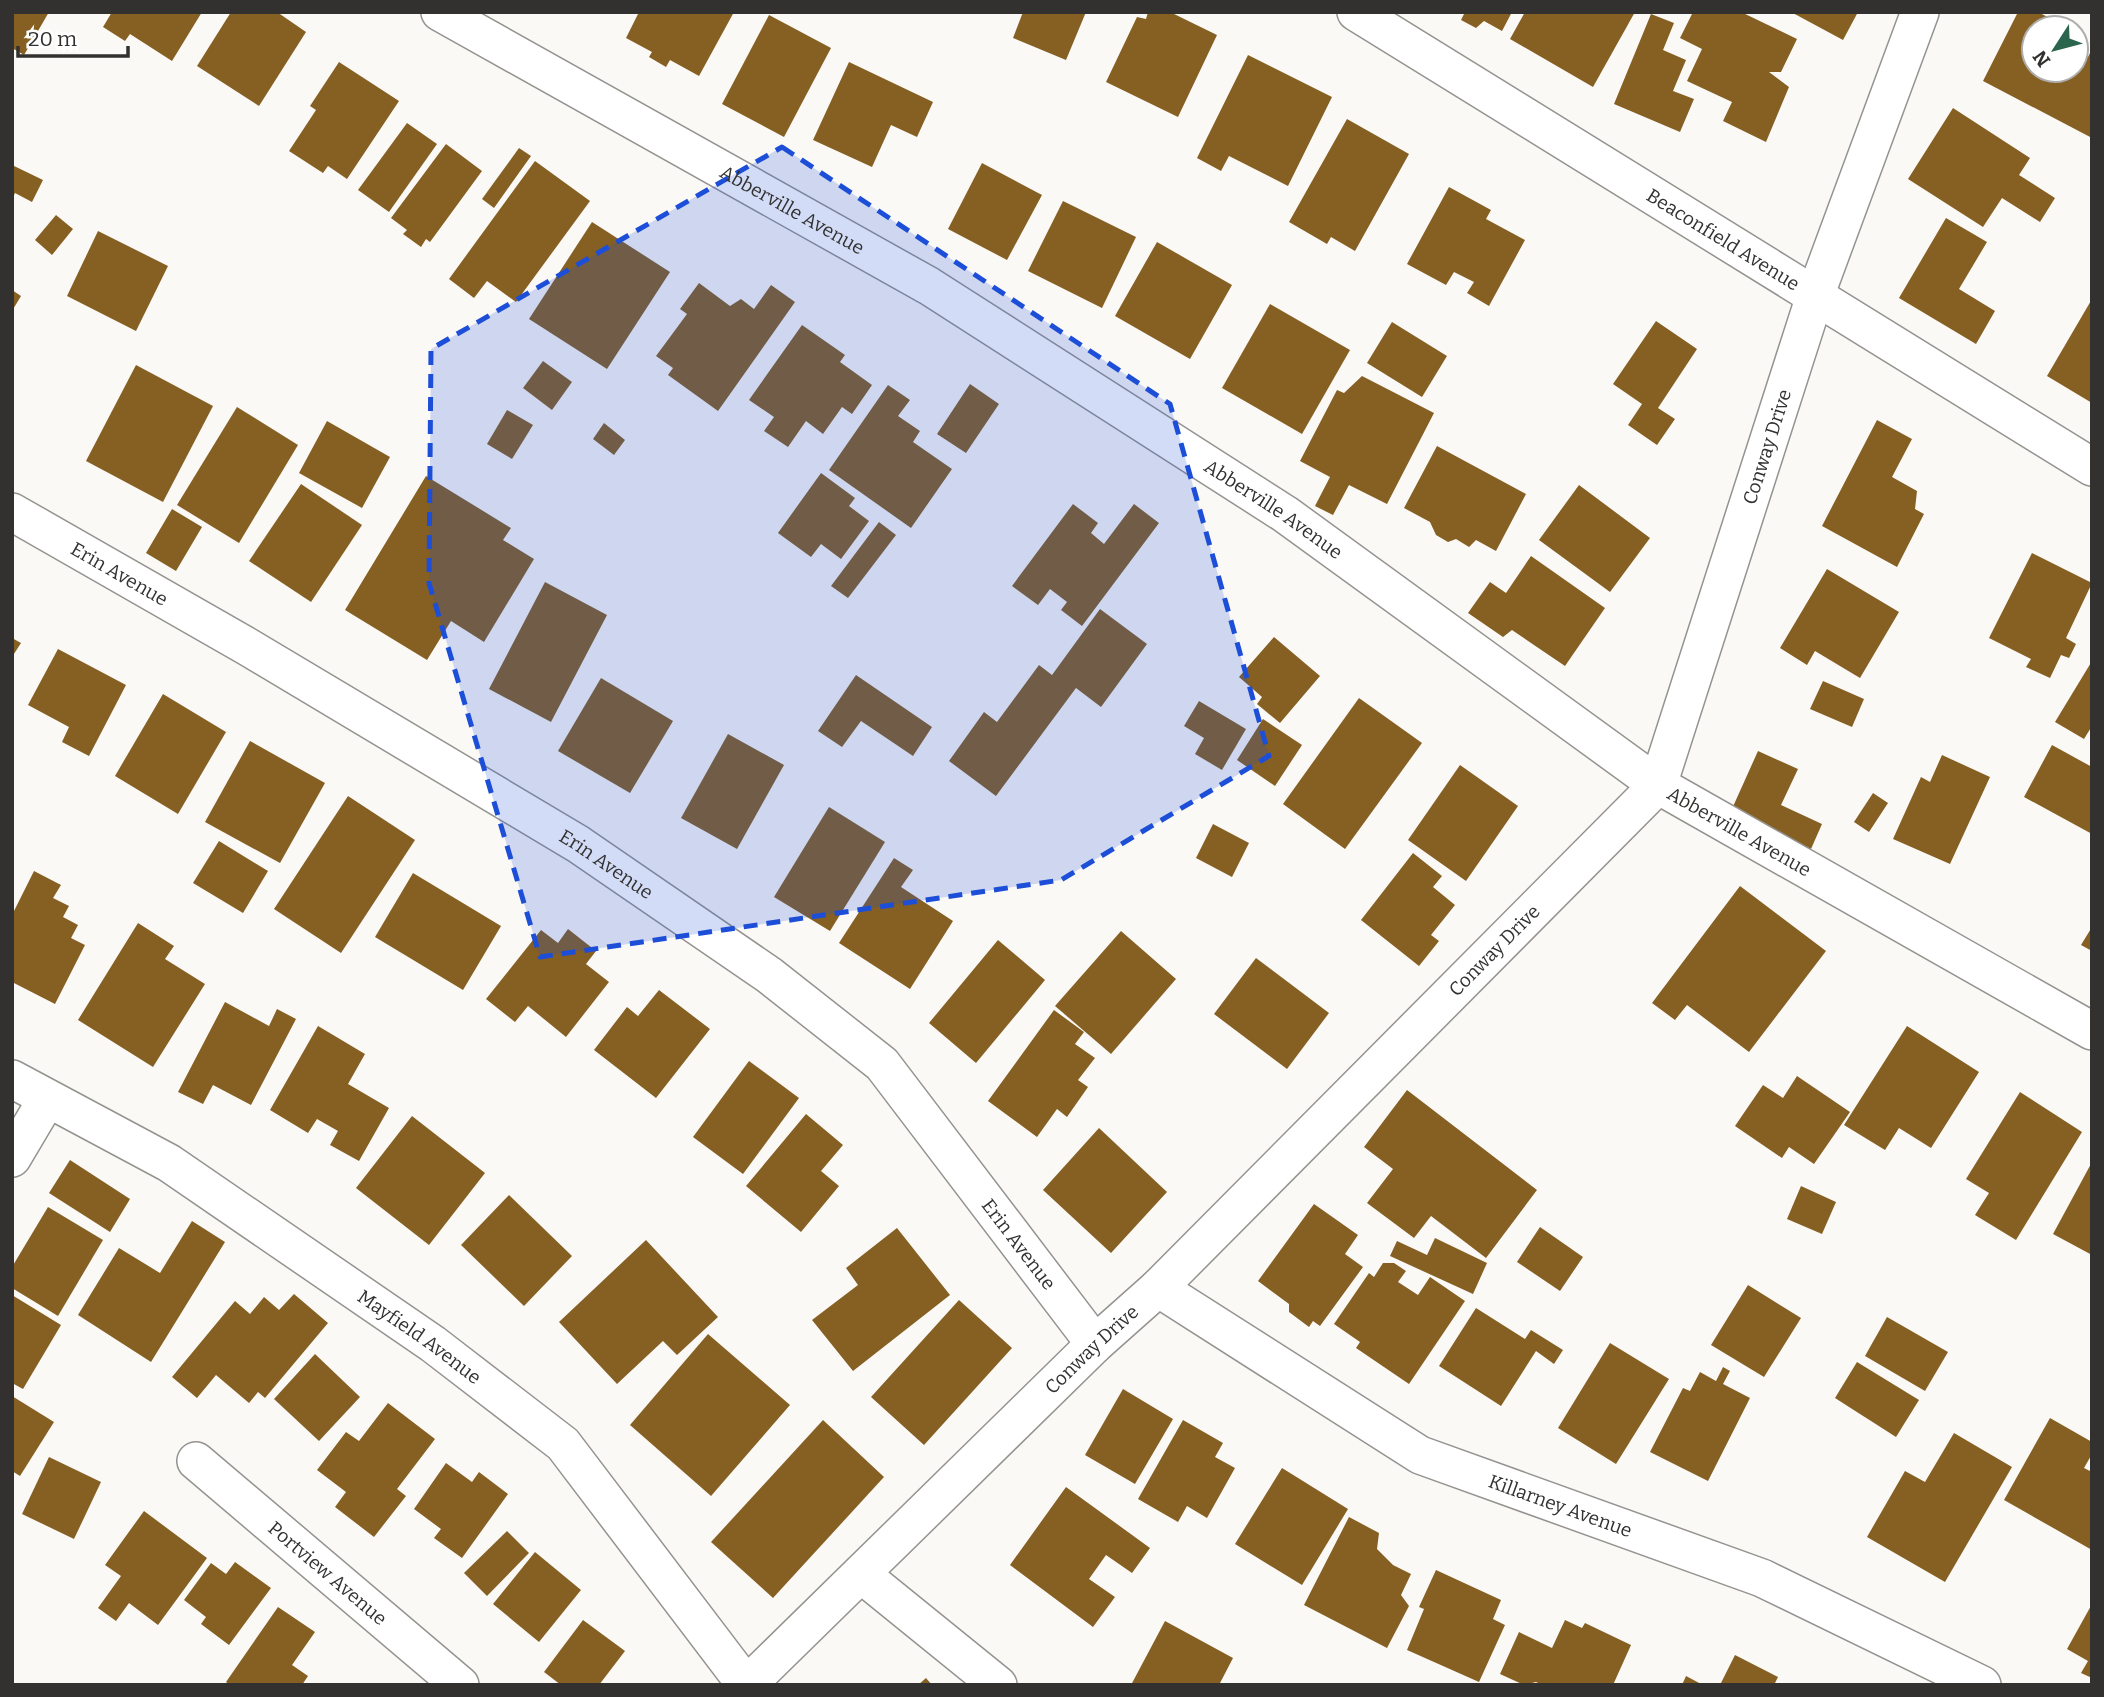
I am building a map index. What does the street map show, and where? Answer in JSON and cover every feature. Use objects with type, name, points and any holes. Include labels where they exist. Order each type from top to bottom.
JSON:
[{"type":"street","name":"Abberville Avenue","points":[[440,12],[929,286],[1285,514],[1658,785],[2092,1031]]},
{"type":"street","name":"Beaconfield Avenue","points":[[1356,12],[2092,467]]},
{"type":"street","name":"Conway Drive","points":[[746,1685],[1095,1344],[1158,1288],[1658,785],[1815,296],[1920,12]]},
{"type":"street","name":"Erin Avenue","points":[[12,512],[248,647],[578,844],[769,975],[883,1064],[1095,1344]]},
{"type":"street","name":"Mayfield Avenue","points":[[12,1079],[180,1171],[432,1343],[563,1444],[746,1685]]},
{"type":"street","points":[[12,1158],[47,1099]]},
{"type":"street","name":"Killarney Avenue","points":[[1158,1288],[1420,1455],[1762,1578],[1982,1685]]},
{"type":"street","name":"Portview Avenue","points":[[196,1461],[460,1685]]},
{"type":"street","points":[[861,1574],[998,1685]]},
{"type":"highlighted area","points":[[782,147],[1170,404],[1269,756],[1061,880],[540,957],[429,583],[431,349]]},
{"type":"building","points":[[12,12],[49,12],[24,55],[12,48]]},
{"type":"building","points":[[112,12],[202,12],[172,61],[130,34],[125,41],[103,27]]},
{"type":"building","points":[[231,12],[277,12],[306,32],[259,106],[197,66]]},
{"type":"building","points":[[639,12],[734,12],[699,76],[670,60],[666,67],[649,57],[652,52],[626,38]]},
{"type":"building","points":[[1023,12],[1086,12],[1066,60],[1013,38]]},
{"type":"building","points":[[1148,12],[1170,12],[1217,35],[1178,117],[1106,82],[1137,17],[1146,19]]},
{"type":"building","points":[[1465,12],[1512,12],[1502,31],[1484,21],[1476,28],[1461,20]]},
{"type":"building","points":[[1525,12],[1635,12],[1593,87],[1510,39]]},
{"type":"building","points":[[1693,12],[1741,12],[1797,39],[1781,72],[1769,72],[1789,87],[1766,142],[1723,121],[1732,102],[1687,81],[1702,49],[1680,38]]},
{"type":"building","points":[[1791,12],[1858,12],[1843,40]]},
{"type":"building","points":[[2018,12],[2038,12],[2042,14],[2020,14],[2020,84],[2090,84],[2092,49],[2092,138],[1983,81]]},
{"type":"building","points":[[1651,14],[1674,23],[1663,50],[1686,60],[1673,91],[1694,99],[1680,132],[1614,104]]},
{"type":"building","points":[[769,15],[831,48],[784,137],[722,104]]},
{"type":"building","points":[[1248,55],[1332,97],[1288,186],[1229,156],[1221,171],[1197,158]]},
{"type":"building","points":[[339,62],[399,101],[347,179],[328,166],[323,173],[289,151],[316,110],[310,106]]},
{"type":"building","points":[[849,62],[933,102],[917,137],[891,125],[872,167],[813,140]]},
{"type":"building","points":[[1953,108],[2030,158],[2019,175],[2055,198],[2040,222],[2002,198],[1983,227],[1908,179]]},
{"type":"building","points":[[1347,119],[1409,154],[1355,251],[1331,237],[1327,244],[1289,222]]},
{"type":"building","points":[[407,123],[437,144],[389,212],[358,190]]},
{"type":"building","points":[[446,144],[482,171],[430,242],[426,239],[421,247],[403,234],[407,230],[391,218]]},
{"type":"building","points":[[519,148],[531,156],[494,208],[482,199]]},
{"type":"building","points":[[535,161],[590,201],[516,302],[487,281],[474,298],[449,279]]},
{"type":"building","points":[[982,163],[1042,195],[1007,260],[948,229]]},
{"type":"building","points":[[12,165],[43,180],[32,202],[15,193],[12,199]]},
{"type":"building","points":[[1449,187],[1491,210],[1486,219],[1525,240],[1489,306],[1467,293],[1474,282],[1454,272],[1446,285],[1407,264]]},
{"type":"building","points":[[1063,201],[1136,237],[1102,308],[1028,271]]},
{"type":"building","points":[[56,215],[73,229],[52,255],[35,240]]},
{"type":"building","points":[[1946,218],[1987,242],[1959,289],[1995,311],[1976,344],[1899,298]]},
{"type":"building","points":[[592,222],[670,272],[607,369],[529,319]]},
{"type":"building","points":[[98,231],[168,266],[136,331],[67,296]]},
{"type":"building","points":[[1157,242],[1232,285],[1190,359],[1115,316]]},
{"type":"building","points":[[699,283],[730,306],[741,299],[754,309],[771,285],[795,302],[718,411],[668,375],[673,368],[656,356],[687,314],[680,309]]},
{"type":"building","points":[[12,290],[21,296],[12,311]]},
{"type":"building","points":[[2092,299],[2092,403],[2047,376]]},
{"type":"building","points":[[1270,304],[1350,350],[1302,434],[1222,388]]},
{"type":"building","points":[[1656,321],[1697,349],[1658,408],[1675,419],[1657,445],[1628,425],[1642,404],[1613,384]]},
{"type":"building","points":[[1392,322],[1447,356],[1422,397],[1367,363]]},
{"type":"building","points":[[802,325],[845,355],[840,362],[872,385],[852,414],[842,407],[823,434],[806,421],[788,447],[764,431],[774,417],[749,400]]},
{"type":"building","points":[[543,361],[572,382],[552,410],[523,388]]},
{"type":"building","points":[[136,365],[213,406],[163,502],[86,461]]},
{"type":"building","points":[[1362,376],[1434,413],[1387,504],[1349,485],[1333,515],[1315,506],[1330,477],[1300,461],[1337,390],[1344,393]]},
{"type":"building","points":[[970,384],[999,404],[966,453],[937,434]]},
{"type":"building","points":[[888,385],[910,400],[898,416],[920,431],[913,442],[952,469],[911,528],[829,470]]},
{"type":"building","points":[[237,407],[298,445],[239,543],[177,505]]},
{"type":"building","points":[[507,410],[533,425],[512,459],[487,444]]},
{"type":"building","points":[[1877,420],[1912,439],[1892,477],[1917,491],[1915,509],[1924,514],[1897,567],[1822,526]]},
{"type":"building","points":[[327,421],[390,457],[362,508],[299,473]]},
{"type":"building","points":[[604,423],[625,440],[614,455],[593,439]]},
{"type":"building","points":[[1437,446],[1526,494],[1496,551],[1476,540],[1469,547],[1456,539],[1448,542],[1436,535],[1430,522],[1404,508]]},
{"type":"building","points":[[821,473],[855,498],[849,506],[869,521],[841,559],[821,544],[811,557],[778,533]]},
{"type":"building","points":[[426,476],[511,528],[503,540],[534,559],[484,642],[451,621],[427,660],[345,610]]},
{"type":"building","points":[[301,484],[362,525],[311,602],[249,561]]},
{"type":"building","points":[[1579,485],[1650,538],[1610,592],[1539,540]]},
{"type":"building","points":[[1073,504],[1098,523],[1091,533],[1104,544],[1134,504],[1159,523],[1082,626],[1061,610],[1067,602],[1050,589],[1038,605],[1012,586]]},
{"type":"building","points":[[172,509],[202,527],[176,571],[146,553]]},
{"type":"building","points":[[879,522],[896,535],[848,598],[831,586]]},
{"type":"building","points":[[2032,553],[2092,583],[2066,638],[2076,644],[2069,658],[2061,655],[2050,678],[2026,667],[2031,659],[1989,638]]},
{"type":"building","points":[[1531,556],[1605,608],[1565,666],[1512,630],[1503,637],[1468,613],[1490,582],[1506,593]]},
{"type":"building","points":[[1827,569],[1899,612],[1860,678],[1815,651],[1807,665],[1780,648]]},
{"type":"building","points":[[545,582],[607,615],[551,722],[489,689]]},
{"type":"building","points":[[1100,609],[1147,644],[1101,707],[1076,688],[996,796],[949,761],[984,712],[997,722],[1039,665],[1052,675]]},
{"type":"building","points":[[1274,637],[1320,676],[1280,723],[1257,704],[1262,697],[1239,677]]},
{"type":"building","points":[[12,638],[21,643],[12,657]]},
{"type":"building","points":[[58,649],[126,685],[89,756],[62,742],[69,727],[28,705]]},
{"type":"building","points":[[2092,661],[2092,726],[2084,739],[2055,722]]},
{"type":"building","points":[[856,675],[932,727],[913,756],[861,721],[842,747],[818,731]]},
{"type":"building","points":[[601,678],[673,721],[630,793],[558,751]]},
{"type":"building","points":[[1823,681],[1864,699],[1852,727],[1810,709]]},
{"type":"building","points":[[163,694],[226,732],[178,814],[115,776]]},
{"type":"building","points":[[1359,698],[1422,743],[1345,849],[1283,804]]},
{"type":"building","points":[[1199,701],[1246,729],[1222,770],[1195,754],[1204,738],[1184,726]]},
{"type":"building","points":[[1263,719],[1302,745],[1275,786],[1237,760]]},
{"type":"building","points":[[728,734],[784,765],[737,849],[681,818]]},
{"type":"building","points":[[250,741],[325,783],[280,863],[205,822]]},
{"type":"building","points":[[2052,745],[2092,767],[2092,834],[2024,797]]},
{"type":"building","points":[[1758,751],[1798,769],[1781,805],[1822,824],[1811,849],[1731,811]]},
{"type":"building","points":[[1942,755],[1990,777],[1950,864],[1893,839],[1921,777],[1930,782]]},
{"type":"building","points":[[1460,765],[1518,806],[1466,881],[1408,840]]},
{"type":"building","points":[[1873,793],[1888,803],[1869,832],[1854,822]]},
{"type":"building","points":[[348,796],[415,840],[341,953],[274,909]]},
{"type":"building","points":[[829,807],[885,842],[830,931],[774,897]]},
{"type":"building","points":[[1213,824],[1249,843],[1232,877],[1196,858]]},
{"type":"building","points":[[219,841],[268,871],[243,913],[193,883]]},
{"type":"building","points":[[1413,853],[1442,876],[1433,887],[1455,905],[1431,935],[1439,941],[1419,966],[1361,920]]},
{"type":"building","points":[[894,858],[913,870],[901,887],[953,921],[910,989],[839,943]]},
{"type":"building","points":[[34,871],[61,885],[53,898],[69,906],[63,917],[78,925],[71,938],[85,945],[55,1004],[12,982],[12,915]]},
{"type":"building","points":[[413,873],[501,926],[463,990],[375,937]]},
{"type":"building","points":[[1740,886],[1826,951],[1749,1052],[1687,1005],[1675,1020],[1652,1003]]},
{"type":"building","points":[[138,923],[174,946],[165,959],[205,984],[153,1067],[78,1020]]},
{"type":"building","points":[[2092,927],[2092,951],[2081,945]]},
{"type":"building","points":[[568,929],[596,951],[586,964],[609,982],[566,1037],[528,1006],[515,1022],[486,999],[541,930],[558,943]]},
{"type":"building","points":[[1121,931],[1176,979],[1111,1054],[1055,1006]]},
{"type":"building","points":[[998,940],[1045,980],[976,1063],[929,1023]]},
{"type":"building","points":[[1256,958],[1329,1013],[1287,1069],[1214,1014]]},
{"type":"building","points":[[659,990],[710,1029],[656,1098],[594,1050],[627,1007],[638,1016]]},
{"type":"building","points":[[225,1002],[269,1026],[277,1009],[296,1019],[251,1105],[213,1085],[203,1104],[178,1092]]},
{"type":"building","points":[[1054,1010],[1084,1032],[1075,1044],[1095,1058],[1078,1080],[1088,1087],[1067,1117],[1057,1109],[1037,1137],[988,1101]]},
{"type":"building","points":[[318,1026],[365,1054],[348,1084],[389,1108],[359,1161],[330,1145],[338,1131],[317,1119],[308,1133],[270,1110]]},
{"type":"building","points":[[1907,1026],[1979,1072],[1931,1148],[1899,1128],[1885,1150],[1844,1125]]},
{"type":"building","points":[[749,1061],[799,1098],[743,1174],[693,1137]]},
{"type":"building","points":[[1797,1076],[1850,1112],[1814,1164],[1789,1147],[1782,1158],[1735,1126],[1763,1085],[1783,1098]]},
{"type":"building","points":[[1407,1090],[1537,1190],[1486,1258],[1431,1216],[1414,1238],[1367,1203],[1393,1169],[1364,1147]]},
{"type":"building","points":[[2020,1092],[2082,1132],[2016,1240],[1975,1215],[1989,1193],[1966,1179]]},
{"type":"building","points":[[806,1114],[843,1145],[821,1171],[839,1186],[801,1232],[746,1186]]},
{"type":"building","points":[[412,1116],[485,1173],[429,1245],[356,1188]]},
{"type":"building","points":[[1099,1128],[1167,1192],[1111,1253],[1043,1190]]},
{"type":"building","points":[[70,1160],[130,1199],[110,1232],[49,1193]]},
{"type":"building","points":[[2092,1162],[2092,1255],[2053,1234]]},
{"type":"building","points":[[1801,1186],[1836,1202],[1822,1234],[1787,1219]]},
{"type":"building","points":[[509,1195],[572,1256],[524,1306],[461,1245]]},
{"type":"building","points":[[1314,1204],[1358,1235],[1345,1254],[1363,1267],[1320,1326],[1313,1321],[1309,1327],[1289,1312],[1289,1304],[1258,1281]]},
{"type":"building","points":[[48,1207],[103,1240],[58,1316],[12,1288],[12,1267]]},
{"type":"building","points":[[192,1221],[225,1242],[151,1362],[78,1315],[119,1248],[160,1273]]},
{"type":"building","points":[[1540,1227],[1583,1257],[1560,1291],[1517,1262]]},
{"type":"building","points":[[897,1228],[950,1295],[853,1371],[812,1320],[858,1285],[846,1268]]},
{"type":"building","points":[[1435,1238],[1487,1263],[1473,1294],[1390,1256],[1397,1241],[1427,1255]]},
{"type":"building","points":[[646,1240],[718,1317],[677,1355],[663,1341],[617,1384],[559,1322]]},
{"type":"building","points":[[1383,1263],[1394,1263],[1406,1271],[1398,1282],[1418,1295],[1430,1277],[1465,1301],[1409,1384],[1356,1348],[1360,1342],[1334,1324],[1369,1273],[1374,1277]]},
{"type":"building","points":[[1748,1285],[1801,1318],[1764,1377],[1711,1345]]},
{"type":"building","points":[[294,1294],[328,1323],[265,1398],[258,1392],[249,1403],[216,1375],[197,1398],[172,1377],[235,1301],[250,1314],[264,1297],[279,1310]]},
{"type":"building","points":[[12,1295],[61,1325],[23,1389],[12,1383]]},
{"type":"building","points":[[959,1300],[1012,1348],[924,1445],[871,1397]]},
{"type":"building","points":[[1476,1308],[1525,1339],[1531,1330],[1563,1350],[1554,1364],[1536,1351],[1501,1406],[1439,1366]]},
{"type":"building","points":[[1887,1317],[1948,1352],[1925,1391],[1865,1356]]},
{"type":"building","points":[[708,1334],[790,1405],[711,1496],[630,1425]]},
{"type":"building","points":[[1610,1343],[1669,1379],[1616,1464],[1558,1428]]},
{"type":"building","points":[[315,1354],[360,1397],[319,1441],[274,1399]]},
{"type":"building","points":[[1857,1362],[1919,1400],[1896,1437],[1835,1398]]},
{"type":"building","points":[[1723,1367],[1730,1371],[1723,1384],[1750,1398],[1708,1481],[1650,1452],[1683,1388],[1690,1391],[1700,1372],[1716,1381]]},
{"type":"building","points":[[1123,1389],[1173,1419],[1135,1484],[1085,1455]]},
{"type":"building","points":[[12,1396],[54,1422],[20,1476],[12,1471]]},
{"type":"building","points":[[388,1403],[435,1439],[397,1489],[406,1496],[374,1537],[335,1507],[346,1492],[317,1470],[346,1432],[359,1441]]},
{"type":"building","points":[[2050,1418],[2092,1442],[2092,1454],[2084,1468],[2092,1472],[2092,1550],[2004,1500]]},
{"type":"building","points":[[823,1420],[884,1477],[773,1598],[711,1542]]},
{"type":"building","points":[[1183,1420],[1223,1443],[1215,1457],[1235,1468],[1207,1518],[1187,1506],[1178,1522],[1138,1499]]},
{"type":"building","points":[[1954,1433],[2012,1467],[1945,1582],[1867,1537],[1905,1471],[1925,1482]]},
{"type":"building","points":[[49,1457],[101,1482],[74,1539],[22,1514]]},
{"type":"building","points":[[446,1463],[472,1482],[479,1472],[508,1494],[462,1558],[434,1538],[441,1529],[414,1509]]},
{"type":"building","points":[[1282,1468],[1348,1509],[1302,1585],[1235,1544]]},
{"type":"building","points":[[1066,1487],[1150,1548],[1132,1573],[1106,1555],[1089,1579],[1115,1597],[1093,1627],[1010,1565]]},
{"type":"building","points":[[144,1511],[207,1558],[158,1625],[129,1603],[116,1621],[98,1608],[121,1576],[105,1565]]},
{"type":"building","points":[[1349,1517],[1379,1533],[1377,1549],[1393,1565],[1411,1574],[1401,1595],[1409,1606],[1387,1648],[1304,1605]]},
{"type":"building","points":[[507,1531],[529,1553],[487,1596],[464,1573]]},
{"type":"building","points":[[535,1552],[581,1590],[539,1642],[493,1604]]},
{"type":"building","points":[[235,1562],[271,1588],[229,1645],[201,1624],[206,1617],[184,1600],[211,1563],[226,1574]]},
{"type":"building","points":[[1436,1570],[1501,1600],[1493,1619],[1505,1625],[1479,1682],[1407,1650],[1424,1609],[1419,1607]]},
{"type":"building","points":[[2092,1604],[2092,1678],[2081,1673],[2088,1661],[2067,1649]]},
{"type":"building","points":[[278,1607],[315,1632],[292,1665],[308,1676],[302,1685],[230,1685],[226,1682]]},
{"type":"building","points":[[583,1620],[625,1651],[599,1685],[561,1685],[544,1672]]},
{"type":"building","points":[[1565,1620],[1582,1628],[1585,1623],[1631,1645],[1613,1685],[1542,1685],[1536,1682],[1524,1685],[1500,1674],[1519,1632],[1552,1648]]},
{"type":"building","points":[[1165,1621],[1233,1658],[1219,1685],[1131,1685]]},
{"type":"building","points":[[1735,1655],[1778,1677],[1774,1685],[1720,1685]]},
{"type":"building","points":[[1686,1676],[1703,1685],[1682,1685]]},
{"type":"building","points":[[926,1678],[932,1685],[918,1685]]}]
